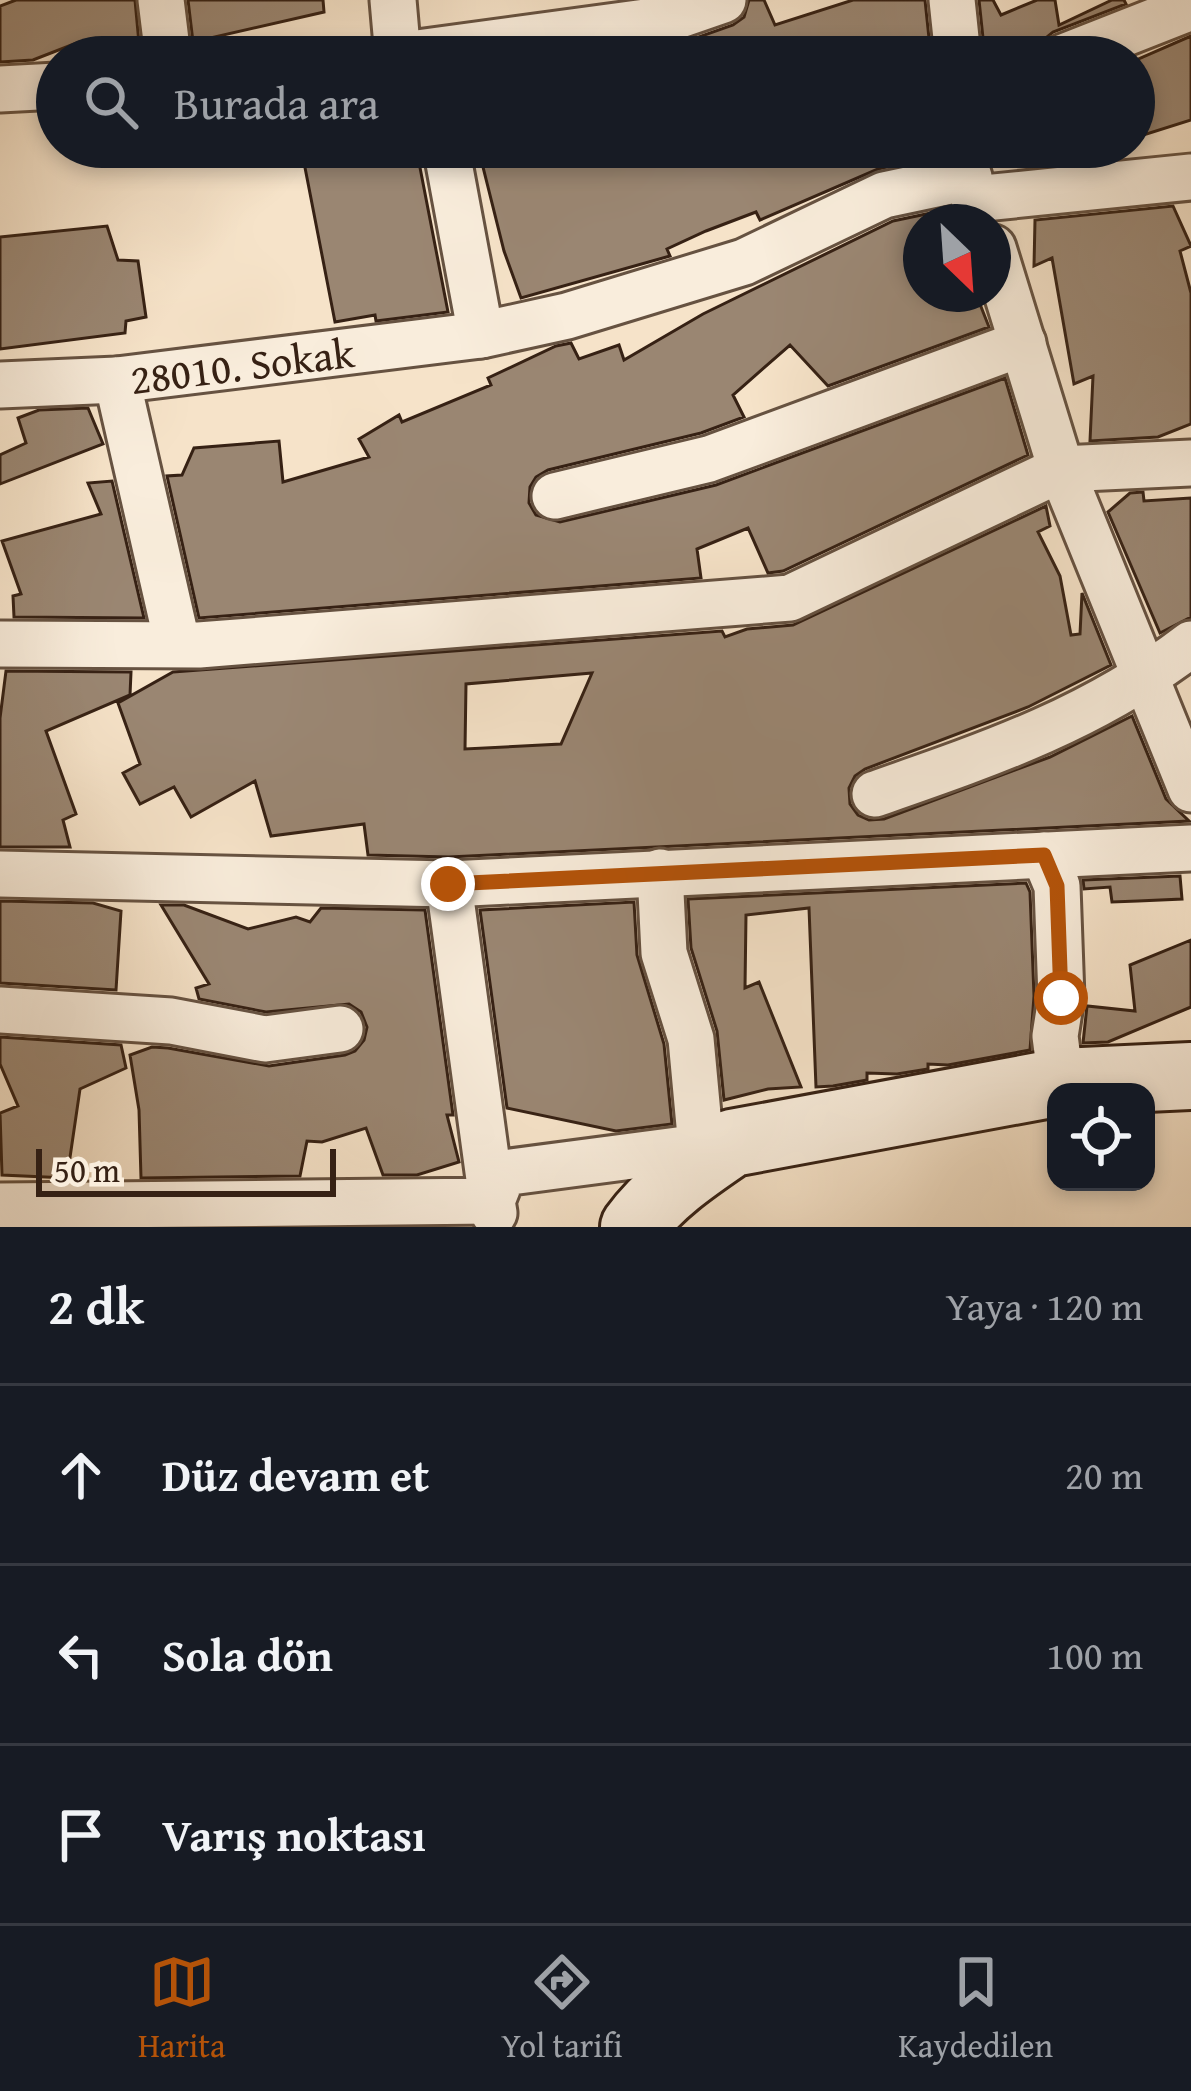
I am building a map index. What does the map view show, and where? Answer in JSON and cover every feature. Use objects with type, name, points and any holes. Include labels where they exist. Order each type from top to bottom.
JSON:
[{"type":"street","points":[[161,0],[165,36]]},
{"type":"street","points":[[394,0],[397,36]]},
{"type":"street","points":[[952,0],[956,36]]},
{"type":"street","points":[[544,36],[646,22],[698,4]]},
{"type":"street","points":[[1117,36],[1191,7]]},
{"type":"street","points":[[0,89],[36,87]]},
{"type":"street","points":[[450,168],[481,335]]},
{"type":"street","name":"28010. Sokak","points":[[0,385],[117,380],[481,335],[567,316],[744,262],[884,195],[974,186],[1191,177]]},
{"type":"street","points":[[1011,305],[1061,469],[1165,695],[1191,789]]},
{"type":"street","points":[[555,496],[709,459],[1023,343]]},
{"type":"street","points":[[117,380],[177,642]]},
{"type":"street","points":[[0,644],[199,645],[790,598],[1061,469],[1191,463]]},
{"type":"street","points":[[875,794],[1165,695],[1191,644]]},
{"type":"street","points":[[0,874],[448,884],[1191,848]]},
{"type":"street","points":[[1044,855],[1057,886],[1061,998],[1055,1036],[1061,1082]]},
{"type":"street","points":[[660,872],[664,953],[717,1145]]},
{"type":"street","points":[[448,884],[494,1214]]},
{"type":"street","points":[[0,1010],[171,1022],[265,1040],[340,1029]]},
{"type":"street","points":[[494,1214],[503,1173],[717,1145],[1061,1082],[1191,1076]]},
{"type":"street","points":[[634,1227],[647,1209],[717,1145]]},
{"type":"street","points":[[0,1206],[494,1214]]},
{"type":"building","points":[[16,0],[135,0],[138,36],[36,36],[36,59],[0,62],[0,6]]},
{"type":"building","points":[[188,0],[323,0],[324,12],[219,36],[192,36]]},
{"type":"building","points":[[749,0],[764,0],[775,25],[853,0],[925,0],[929,36],[702,36],[744,17]]},
{"type":"building","points":[[979,0],[993,0],[1001,15],[1037,0],[1055,0],[1059,25],[1112,0],[1126,4],[1048,36],[983,36]]},
{"type":"building","points":[[1191,36],[1191,120],[1155,131],[1155,52]]},
{"type":"building","points":[[305,168],[420,168],[448,312],[335,322]]},
{"type":"building","points":[[483,168],[883,168],[760,220],[756,212],[706,231],[667,249],[670,256],[521,298]]},
{"type":"building","points":[[1173,206],[1191,246],[1180,251],[1191,293],[1191,424],[1158,437],[1090,441],[1093,376],[1074,384],[1052,258],[1034,266],[1035,220]]},
{"type":"building","points":[[903,219],[903,312],[983,312],[989,327],[828,386],[790,345],[733,395],[744,417],[701,433],[548,470],[530,487],[529,503],[536,515],[560,522],[716,485],[1005,378],[1028,455],[783,571],[768,573],[748,528],[697,549],[701,578],[199,618],[167,476],[182,475],[194,448],[279,441],[283,482],[369,457],[359,439],[399,415],[402,422],[491,385],[488,378],[556,346],[571,343],[579,359],[619,345],[624,360],[703,314]]},
{"type":"building","points":[[107,226],[118,260],[138,261],[146,317],[126,321],[125,333],[0,349],[0,237]]},
{"type":"building","points":[[88,408],[103,444],[0,484],[0,455],[26,443],[18,418],[39,410]]},
{"type":"building","points":[[112,481],[144,618],[14,617],[13,596],[21,594],[2,541],[101,514],[88,483]]},
{"type":"building","points":[[1143,492],[1144,501],[1191,498],[1191,617],[1160,633],[1108,512],[1130,493]]},
{"type":"building","points":[[1046,506],[1050,526],[1038,532],[1060,576],[1071,635],[1080,634],[1082,593],[1111,665],[1028,707],[865,769],[849,788],[850,804],[869,820],[884,819],[1050,757],[1132,716],[1166,799],[1189,821],[449,857],[368,855],[364,824],[271,836],[255,781],[191,817],[174,787],[140,804],[123,773],[140,764],[118,703],[173,672],[722,631],[725,637],[747,629],[793,625]],"holes":[[[592,673],[561,744],[465,749],[466,684]]]},
{"type":"building","points":[[6,671],[131,672],[130,695],[46,731],[76,814],[63,820],[70,847],[0,847],[0,718]]},
{"type":"building","points":[[1180,876],[1182,899],[1138,901],[1112,902],[1110,887],[1084,889],[1083,880]]},
{"type":"building","points":[[1026,883],[1034,996],[1030,1050],[948,1065],[928,1064],[928,1069],[897,1074],[867,1073],[867,1080],[816,1087],[809,908],[746,915],[745,988],[759,982],[801,1087],[724,1100],[717,1031],[691,948],[688,899]]},
{"type":"building","points":[[0,901],[93,903],[121,911],[116,990],[0,983]]},
{"type":"building","points":[[634,902],[637,955],[664,1044],[672,1124],[616,1131],[507,1108],[480,910]]},
{"type":"building","points":[[161,905],[184,905],[248,929],[296,917],[310,922],[321,908],[425,910],[453,1115],[447,1115],[459,1162],[417,1175],[383,1175],[366,1128],[322,1142],[307,1141],[300,1176],[141,1178],[139,1110],[130,1055],[152,1047],[168,1048],[269,1066],[345,1055],[364,1040],[367,1027],[361,1012],[349,1004],[266,1012],[199,999],[196,988],[209,984]]},
{"type":"building","points":[[1191,940],[1191,1007],[1108,1042],[1083,1043],[1087,1006],[1135,1011],[1130,965]]},
{"type":"building","points":[[0,1037],[121,1045],[126,1068],[80,1089],[67,1178],[2,1175],[0,1113],[18,1106],[0,1064]]},
{"type":"route","points":[[448,884],[1044,855],[1057,886],[1061,998]]}]
